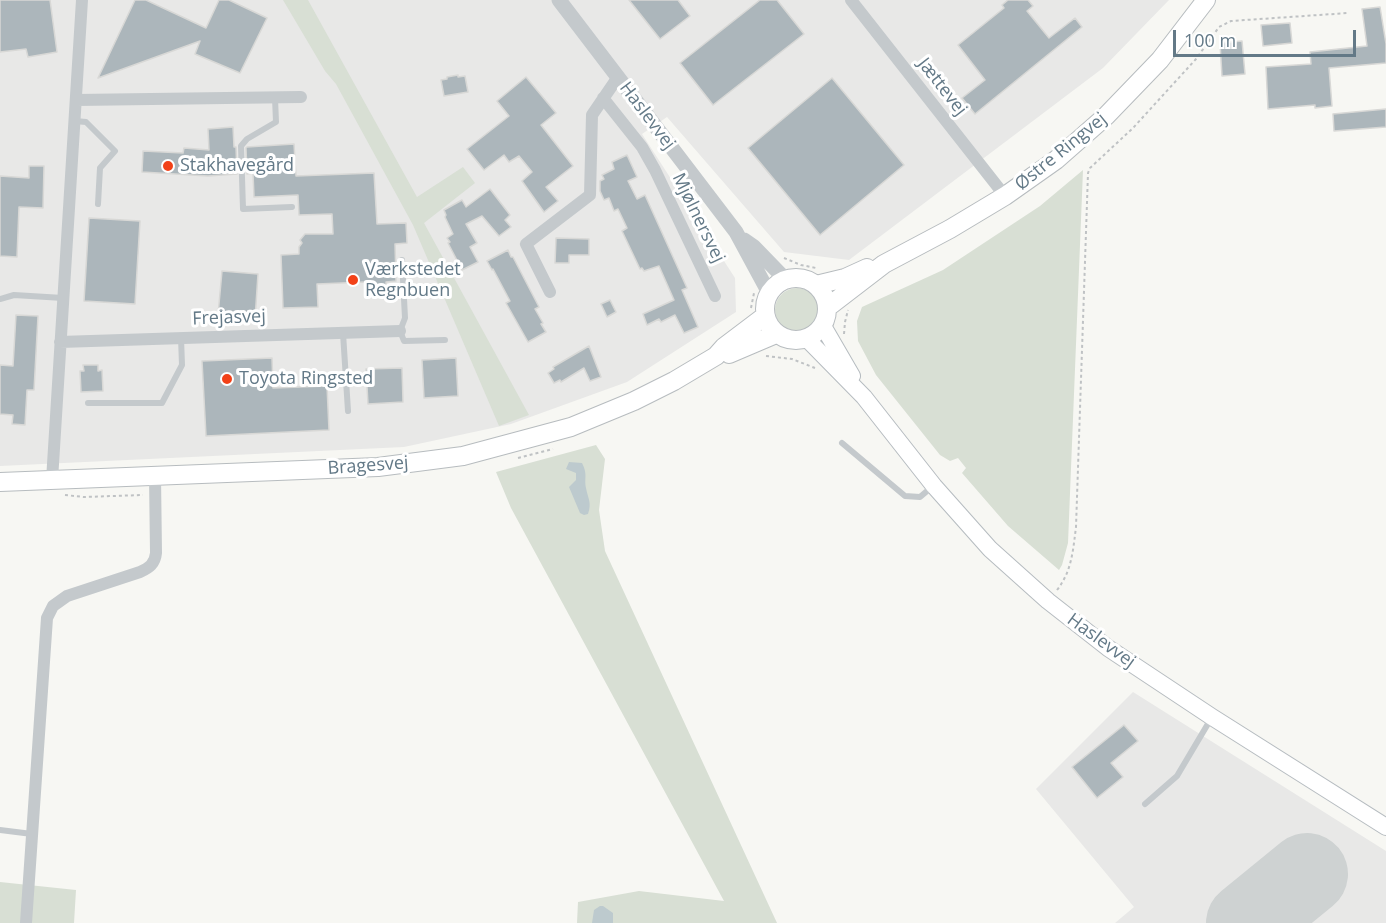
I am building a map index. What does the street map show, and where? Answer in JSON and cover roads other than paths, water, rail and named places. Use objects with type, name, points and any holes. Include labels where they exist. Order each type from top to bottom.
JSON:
[{"type":"main road","name":"Østre Ringvej","points":[[828,307],[884,264],[950,229],[1005,196],[1056,160],[1107,116],[1160,60],[1206,0]]},
{"type":"main road","name":"Østre Ringvej","points":[[816,285],[884,264]]},
{"type":"main road","points":[[803,279],[816,285],[826,299],[827,317],[823,327],[807,339],[797,341],[776,334],[757,314],[765,304],[762,292],[786,280],[803,279]]},
{"type":"main road","name":"Bragesvej","points":[[0,482],[378,467],[463,456],[581,423],[634,401],[716,356],[757,314]]},
{"type":"main road","name":"Haslevvej","points":[[823,327],[864,397]]},
{"type":"main road","name":"Bragesvej","points":[[716,356],[728,354],[776,334]]},
{"type":"main road","name":"Haslevvej","points":[[807,339],[864,397],[934,486],[990,549],[1048,601],[1108,648],[1386,827]]},
{"type":"street","points":[[52,480],[82,0]]},
{"type":"street","name":"Haslevvej","points":[[559,0],[736,232],[786,280]]},
{"type":"street","name":"Jættevej","points":[[850,0],[1005,196]]},
{"type":"street","points":[[550,292],[526,244],[590,195],[592,115],[618,77]]},
{"type":"street","points":[[76,100],[301,97]]},
{"type":"street","name":"Mjølnersvej","points":[[603,98],[642,147],[715,296]]},
{"type":"street","name":"Haslevvej","points":[[736,232],[762,292]]},
{"type":"street","name":"Frejasvej","points":[[60,342],[400,331]]},
{"type":"street","points":[[26,923],[47,618],[53,606],[67,596],[140,573],[153,564],[156,553],[155,476]]},
{"type":"lane","points":[[275,97],[276,122],[247,139],[241,146],[243,209],[292,207]]},
{"type":"lane","points":[[74,121],[86,122],[115,151],[100,168],[98,204]]},
{"type":"lane","points":[[402,260],[405,318],[400,331],[404,341],[445,340]]},
{"type":"lane","points":[[0,299],[14,296],[63,298]]},
{"type":"lane","points":[[343,332],[348,411]]},
{"type":"lane","points":[[88,403],[162,403],[182,365],[181,338]]},
{"type":"lane","points":[[842,443],[905,496],[920,497],[934,486]]},
{"type":"lane","points":[[1145,804],[1177,776],[1212,717]]},
{"type":"lane","points":[[0,830],[32,834]]},
{"type":"place","name":"Stakhavegård","points":[[168,166]]},
{"type":"place","name":"Værkstedet Regnbuen","points":[[353,280]]},
{"type":"place","name":"Toyota Ringsted","points":[[227,379]]}]
